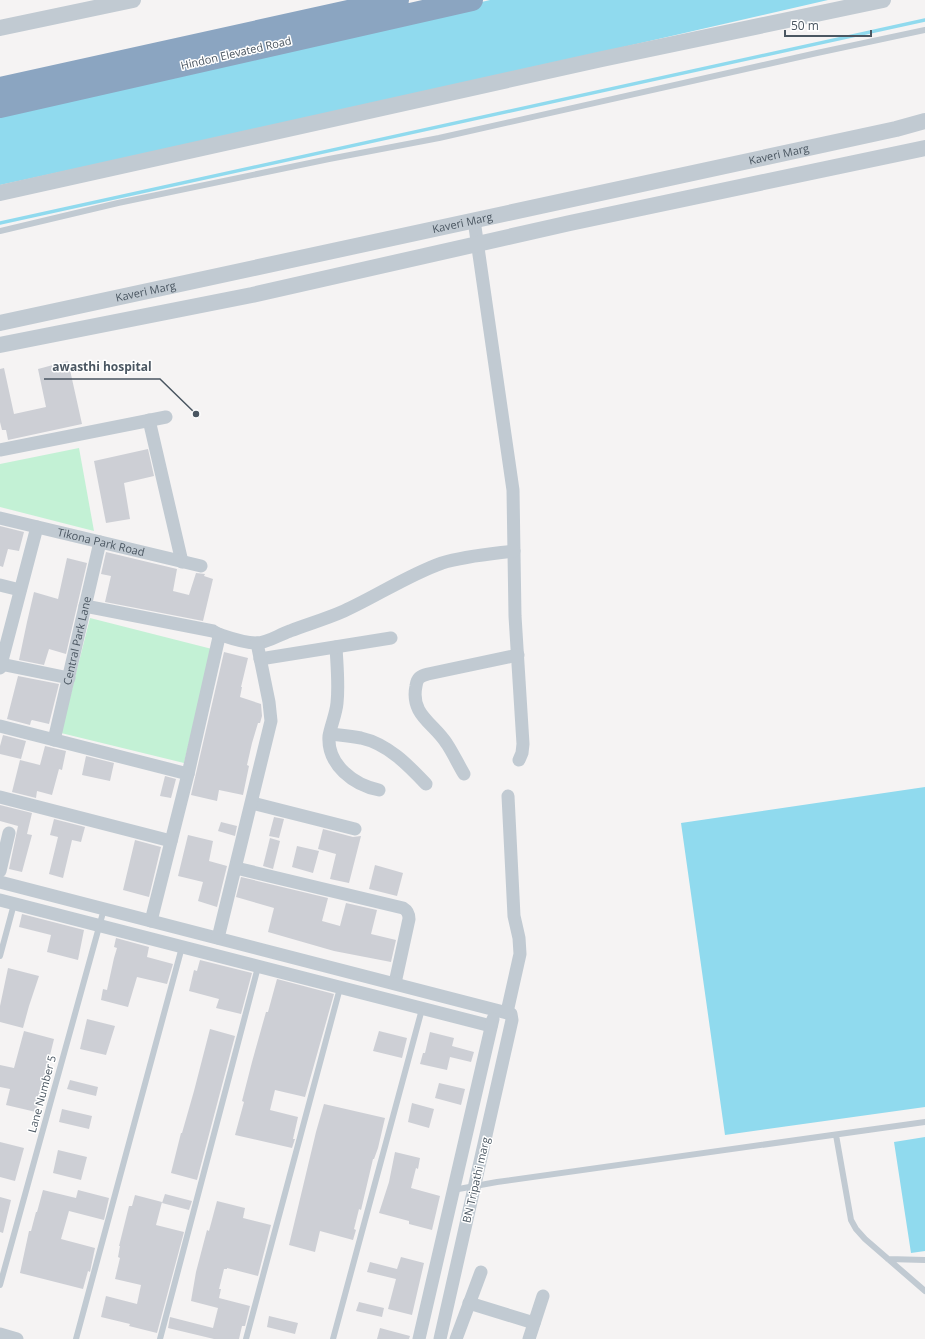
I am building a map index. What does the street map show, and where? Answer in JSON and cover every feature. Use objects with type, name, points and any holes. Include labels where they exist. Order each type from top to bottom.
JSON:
[{"type":"highway","name":"Hindon Elevated Road","points":[[0,88],[398,0]]},
{"type":"highway","name":"Hindon Elevated Road","points":[[0,107],[472,0]]},
{"type":"street","points":[[0,28],[133,0]]},
{"type":"street","points":[[0,193],[602,60],[883,0]]},
{"type":"street","name":"Kaveri Marg","points":[[0,323],[896,130],[925,121]]},
{"type":"street","points":[[0,345],[252,295],[479,244],[925,148]]},
{"type":"street","points":[[474,220],[479,244],[513,490],[515,616],[523,744],[522,753],[518,760]]},
{"type":"street","points":[[245,270],[252,295]]},
{"type":"street","points":[[0,450],[166,417]]},
{"type":"street","points":[[149,420],[182,562]]},
{"type":"street","name":"Tikona Park Road","points":[[0,518],[201,566]]},
{"type":"street","points":[[37,527],[1,660],[69,678]]},
{"type":"street","name":"Central Park Lane","points":[[54,740],[100,542]]},
{"type":"street","points":[[86,606],[206,630],[242,642],[257,643],[264,642],[289,631],[344,611],[442,563],[476,556],[514,551]]},
{"type":"street","points":[[0,585],[20,590]]},
{"type":"street","points":[[151,920],[219,644],[218,634]]},
{"type":"street","points":[[260,659],[391,638]]},
{"type":"street","points":[[218,938],[271,722],[269,702],[257,643]]},
{"type":"street","points":[[336,647],[337,702],[330,734],[330,747],[339,766],[352,780],[367,788],[379,790]]},
{"type":"street","points":[[464,774],[447,744],[424,719],[417,708],[415,690],[418,679],[428,674],[518,655]]},
{"type":"street","points":[[0,726],[188,774]]},
{"type":"street","points":[[330,734],[361,738],[380,746],[404,762],[426,784]]},
{"type":"street","points":[[419,1339],[491,1026],[505,1014],[520,954],[519,938],[514,916],[508,796]]},
{"type":"street","points":[[0,797],[171,841]]},
{"type":"street","points":[[252,803],[355,829]]},
{"type":"street","points":[[0,871],[9,833]]},
{"type":"street","points":[[236,868],[403,908],[409,914],[409,919],[395,983]]},
{"type":"street","points":[[0,882],[395,983],[505,1014]]},
{"type":"street","points":[[0,900],[491,1026]]},
{"type":"street","name":"BN Tripathi marg","points":[[440,1339],[474,1187],[505,1014]]},
{"type":"street","points":[[456,1339],[481,1272]]},
{"type":"street","points":[[529,1339],[543,1296]]},
{"type":"street","points":[[469,1303],[534,1323]]},
{"type":"street","points":[[444,1320],[462,1324]]},
{"type":"street","points":[[0,1334],[17,1339]]},
{"type":"lane","points":[[0,231],[118,203],[329,159],[439,138],[925,30]]},
{"type":"lane","points":[[0,956],[14,904]]},
{"type":"lane","name":"Lane Number 5","points":[[0,1285],[104,908]]},
{"type":"lane","points":[[76,1339],[182,947]]},
{"type":"lane","points":[[160,1339],[258,967]]},
{"type":"lane","points":[[246,1339],[340,988]]},
{"type":"lane","points":[[333,1339],[422,1009]]},
{"type":"lane","points":[[453,1190],[497,1182],[925,1122]]},
{"type":"lane","points":[[836,1135],[852,1220],[856,1229],[865,1239],[925,1291]]},
{"type":"lane","points":[[888,1259],[925,1260]]},
{"type":"green space","points":[[79,448],[94,531],[0,507],[0,464]]},
{"type":"green space","points":[[90,618],[212,649],[184,763],[61,733]]},
{"type":"water","points":[[490,0],[828,0],[375,104],[0,185],[0,111],[245,58]]},
{"type":"water","points":[[925,787],[925,1107],[725,1135],[681,823]]},
{"type":"water","points":[[925,1137],[925,1251],[911,1253],[894,1142]]},
{"type":"building","points":[[68,361],[82,424],[8,440],[6,430],[2,430],[0,422],[0,369],[4,368],[14,414],[46,407],[38,369]]},
{"type":"building","points":[[148,449],[154,476],[124,483],[130,519],[106,523],[94,461]]},
{"type":"building","points":[[0,526],[24,532],[19,551],[8,549],[3,567],[0,566]]},
{"type":"building","points":[[106,552],[177,569],[173,591],[189,595],[196,573],[205,574],[204,576],[213,579],[203,621],[105,602],[111,576],[101,574]]},
{"type":"building","points":[[67,558],[87,563],[66,654],[49,649],[44,665],[19,660],[34,592],[58,599]]},
{"type":"building","points":[[224,652],[248,658],[240,697],[261,704],[262,716],[260,723],[258,723],[252,743],[243,795],[219,790],[217,801],[191,795]]},
{"type":"building","points":[[18,676],[59,684],[49,724],[32,720],[30,725],[7,719]]},
{"type":"building","points":[[3,735],[26,741],[21,759],[0,754],[0,746]]},
{"type":"building","points":[[45,746],[66,751],[62,770],[59,769],[52,795],[37,791],[36,798],[12,792],[20,760],[40,765]]},
{"type":"building","points":[[86,756],[114,763],[110,781],[82,775]]},
{"type":"building","points":[[165,776],[176,779],[171,798],[160,796]]},
{"type":"building","points":[[0,805],[32,813],[27,834],[32,835],[22,872],[9,869],[18,826],[0,821]]},
{"type":"building","points":[[274,817],[284,819],[279,838],[269,836]]},
{"type":"building","points":[[54,819],[85,827],[81,842],[72,840],[63,878],[49,874],[58,837],[50,835]]},
{"type":"building","points":[[221,822],[237,826],[235,836],[218,831]]},
{"type":"building","points":[[323,829],[353,837],[361,836],[349,883],[330,879],[336,854],[318,849]]},
{"type":"building","points":[[188,835],[213,841],[209,861],[227,866],[217,907],[198,901],[203,882],[178,876]]},
{"type":"building","points":[[270,838],[280,841],[273,869],[263,866]]},
{"type":"building","points":[[135,840],[161,847],[149,897],[123,890]]},
{"type":"building","points":[[297,846],[319,851],[313,873],[292,867]]},
{"type":"building","points":[[375,865],[403,873],[397,896],[369,889]]},
{"type":"building","points":[[241,877],[328,898],[322,921],[340,926],[346,903],[377,910],[371,934],[396,940],[391,962],[334,951],[268,932],[274,908],[236,897]]},
{"type":"building","points":[[22,914],[84,930],[78,960],[47,952],[51,935],[19,927]]},
{"type":"building","points":[[116,938],[149,947],[147,957],[173,964],[167,984],[137,977],[128,1007],[101,1000],[103,989],[107,990],[117,948],[114,947]]},
{"type":"building","points":[[200,960],[252,973],[241,1014],[216,1008],[219,999],[189,991],[194,970],[197,971]]},
{"type":"building","points":[[8,968],[39,976],[23,1028],[0,1022],[0,1006]]},
{"type":"building","points":[[277,979],[334,994],[305,1097],[275,1090],[270,1110],[298,1117],[293,1139],[295,1139],[292,1148],[235,1135],[244,1102],[242,1101],[252,1062]]},
{"type":"building","points":[[87,1019],[115,1026],[106,1055],[80,1049]]},
{"type":"building","points":[[210,1029],[235,1036],[197,1180],[171,1173]]},
{"type":"building","points":[[24,1031],[54,1039],[36,1112],[6,1105],[10,1089],[0,1087],[0,1065],[14,1068]]},
{"type":"building","points":[[379,1031],[407,1038],[402,1058],[373,1051]]},
{"type":"building","points":[[430,1032],[454,1038],[452,1046],[474,1052],[471,1062],[450,1057],[447,1070],[420,1064],[423,1053],[425,1053]]},
{"type":"building","points":[[70,1080],[98,1087],[96,1096],[67,1089]]},
{"type":"building","points":[[439,1083],[465,1089],[461,1105],[435,1098]]},
{"type":"building","points":[[412,1103],[434,1109],[429,1128],[408,1122]]},
{"type":"building","points":[[324,1104],[385,1118],[378,1148],[373,1159],[361,1210],[359,1209],[353,1240],[320,1231],[315,1252],[289,1245]]},
{"type":"building","points":[[62,1109],[92,1116],[89,1129],[59,1122]]},
{"type":"building","points":[[0,1142],[24,1148],[15,1181],[0,1177]]},
{"type":"building","points":[[58,1150],[87,1157],[81,1180],[53,1173]]},
{"type":"building","points":[[395,1152],[420,1158],[418,1169],[416,1168],[411,1188],[440,1196],[432,1230],[409,1224],[409,1221],[379,1213],[389,1182]]},
{"type":"building","points":[[43,1190],[76,1198],[78,1190],[109,1198],[104,1220],[69,1211],[61,1239],[95,1248],[90,1272],[88,1271],[83,1289],[20,1273],[29,1231],[31,1231]]},
{"type":"building","points":[[165,1194],[192,1201],[189,1210],[162,1203]]},
{"type":"building","points":[[135,1195],[162,1202],[156,1225],[184,1232],[157,1333],[129,1326],[130,1324],[101,1317],[106,1296],[137,1304],[141,1285],[115,1279],[120,1258],[118,1257],[119,1246],[129,1206],[132,1206]]},
{"type":"building","points":[[0,1197],[11,1200],[3,1233],[0,1232]]},
{"type":"building","points":[[217,1201],[245,1208],[243,1218],[271,1225],[258,1276],[227,1268],[224,1269],[219,1289],[221,1289],[219,1298],[250,1306],[245,1326],[242,1326],[239,1339],[214,1339],[168,1328],[170,1317],[213,1328],[218,1308],[191,1301],[196,1272],[207,1230],[209,1231]]},
{"type":"building","points":[[401,1257],[424,1263],[412,1315],[388,1309],[396,1279],[367,1272],[370,1262],[397,1269]]},
{"type":"building","points":[[359,1302],[384,1308],[382,1317],[356,1311]]},
{"type":"building","points":[[269,1316],[298,1323],[295,1334],[267,1327]]},
{"type":"building","points":[[380,1328],[410,1336],[409,1339],[377,1339]]},
{"type":"waterway","points":[[0,223],[925,20]]},
{"type":"place","name":"awasthi hospital","points":[[196,414]]}]
